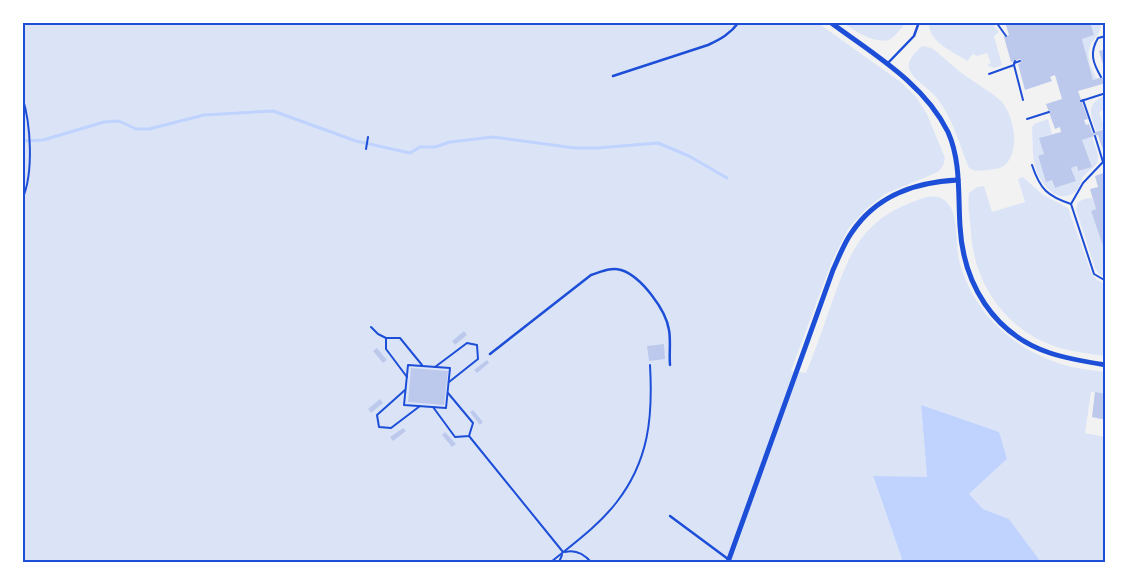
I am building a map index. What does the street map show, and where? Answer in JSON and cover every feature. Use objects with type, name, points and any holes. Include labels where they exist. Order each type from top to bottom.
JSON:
[{"type":"street","points":[[830,22],[888,64],[921,93],[943,123],[955,153],[964,260],[971,280],[981,299],[993,314],[1005,327],[1034,346],[1049,353],[1106,365]]},
{"type":"street","points":[[729,561],[833,270],[852,232],[866,214],[890,197],[917,185],[958,180]]},
{"type":"lane","points":[[614,76],[722,39],[733,30],[738,22]]},
{"type":"lane","points":[[888,64],[914,36],[919,22]]},
{"type":"lane","points":[[490,354],[591,275],[607,269],[620,270],[632,275],[654,298],[663,311],[669,329],[670,365]]},
{"type":"lane","points":[[670,516],[729,561]]},
{"type":"path","points":[[996,22],[1006,36]]},
{"type":"path","points":[[1101,78],[1092,57],[1093,47],[1098,38],[1106,36]]},
{"type":"path","points":[[989,74],[1020,61]]},
{"type":"path","points":[[1014,63],[1023,100]]},
{"type":"path","points":[[1094,132],[1082,101],[1106,93]]},
{"type":"path","points":[[22,96],[28,134],[30,170],[22,200]]},
{"type":"path","points":[[1027,119],[1049,112]]},
{"type":"path","points":[[1106,112],[1104,113],[1106,119]]},
{"type":"path","points":[[1095,136],[1103,162],[1083,183],[1071,204],[1094,274],[1106,281]]},
{"type":"path","points":[[366,149],[368,138]]},
{"type":"path","points":[[1032,165],[1036,178],[1053,198],[1071,204]]},
{"type":"path","points":[[371,327],[378,334],[386,338],[400,338],[423,366]]},
{"type":"path","points":[[386,338],[386,349],[407,377]]},
{"type":"path","points":[[435,367],[467,343],[477,345],[478,359],[449,383]]},
{"type":"path","points":[[408,365],[423,366],[450,368],[446,408],[404,405],[408,365]]},
{"type":"path","points":[[550,562],[587,533],[616,503],[636,468],[644,450],[651,411],[650,365]]},
{"type":"path","points":[[406,390],[377,415],[379,426],[391,428],[420,406]]},
{"type":"path","points":[[448,393],[472,423],[469,436]]},
{"type":"path","points":[[433,407],[455,437],[469,436]]},
{"type":"path","points":[[469,436],[563,552]]},
{"type":"path","points":[[559,562],[563,552]]},
{"type":"path","points":[[563,552],[579,552],[591,562]]},
{"type":"shaded area","points":[[22,23],[818,23],[902,83],[916,97],[927,114],[945,158],[943,166],[938,172],[885,194],[866,209],[848,229],[832,261],[791,371],[806,373],[844,270],[859,242],[869,230],[896,209],[929,197],[942,199],[952,210],[956,225],[960,264],[967,283],[976,300],[1000,329],[1015,341],[1049,360],[1082,369],[1105,372],[1105,394],[1091,392],[1085,433],[1105,437],[1105,562],[1041,562],[1009,519],[983,509],[969,494],[1007,459],[921,406],[927,477],[873,477],[903,562],[23,562]]},
{"type":"shaded area","points":[[843,23],[905,23],[893,37],[883,41],[864,36]]},
{"type":"shaded area","points":[[929,23],[992,23],[999,32],[994,36],[1002,65],[995,68],[989,66],[988,64],[991,63],[987,53],[977,56],[973,54],[967,61],[937,41],[930,30]]},
{"type":"shaded area","points":[[1090,23],[1101,23],[1099,32],[1089,48],[1091,66],[1097,79],[1093,80],[1082,39],[1094,35]]},
{"type":"shaded area","points":[[922,46],[933,49],[963,74],[997,97],[1006,108],[1013,128],[1014,139],[1010,159],[1004,166],[981,171],[969,168],[951,122],[942,105],[914,77],[909,69],[911,59]]},
{"type":"shaded area","points":[[1105,96],[1105,109],[1099,112],[1105,129],[1096,131],[1091,115],[1092,106],[1094,102]]},
{"type":"shaded area","points":[[1048,119],[1052,134],[1040,138],[1044,154],[1038,157],[1046,181],[1052,180],[1055,188],[1075,181],[1071,168],[1077,166],[1078,171],[1092,167],[1082,140],[1092,137],[1097,151],[1097,163],[1083,177],[1076,191],[1069,195],[1056,195],[1050,191],[1037,173],[1035,166],[1032,128],[1034,124]]},
{"type":"shaded area","points":[[1023,177],[1043,195],[1068,208],[1091,272],[1097,280],[1105,284],[1105,356],[1060,348],[1041,341],[1024,331],[1009,318],[987,288],[974,252],[968,207],[969,193],[977,187],[984,186],[992,212],[1025,202],[1018,179]]},
{"type":"shaded area","points":[[1092,198],[1096,209],[1091,211],[1105,252],[1105,278],[1095,268],[1076,209],[1078,202]]},
{"type":"water","points":[[921,405],[999,432],[1007,459],[969,494],[983,509],[1009,519],[1041,562],[903,562],[873,476],[927,477]]},
{"type":"building","points":[[1005,22],[1090,22],[1094,35],[1082,39],[1093,80],[1106,76],[1106,83],[1078,91],[1088,119],[1084,120],[1086,125],[1089,124],[1092,133],[1106,129],[1106,159],[1098,135],[1082,140],[1092,167],[1078,171],[1077,166],[1071,168],[1076,181],[1055,188],[1052,180],[1046,182],[1038,156],[1044,154],[1039,138],[1061,132],[1060,127],[1055,129],[1046,104],[1062,99],[1055,75],[1050,77],[1052,81],[1025,90],[1018,64],[1021,63],[1020,59],[1011,62],[1004,37],[1009,35]]},
{"type":"building","points":[[1106,49],[1106,71],[1105,71],[1099,51]]},
{"type":"building","points":[[1106,172],[1105,252],[1091,211],[1096,209],[1090,189],[1098,187],[1095,176]]},
{"type":"building","points":[[464,331],[467,335],[455,345],[452,341]]},
{"type":"building","points":[[664,344],[665,359],[649,361],[647,346]]},
{"type":"building","points":[[377,348],[387,360],[383,363],[373,351]]},
{"type":"building","points":[[487,360],[489,363],[477,373],[474,370]]},
{"type":"building","points":[[411,368],[448,371],[444,405],[408,402]]},
{"type":"building","points":[[1095,392],[1106,394],[1106,420],[1092,417]]},
{"type":"building","points":[[380,399],[383,403],[371,413],[368,409]]},
{"type":"building","points":[[473,410],[483,422],[480,425],[470,412]]},
{"type":"building","points":[[403,428],[406,431],[393,441],[390,437]]},
{"type":"building","points":[[445,432],[456,444],[452,447],[442,435]]},
{"type":"waterway","points":[[22,141],[43,140],[104,122],[119,121],[136,129],[149,129],[204,115],[273,111],[356,141],[410,153],[420,147],[435,147],[450,142],[493,137],[575,148],[658,143],[689,156],[727,178]]}]
